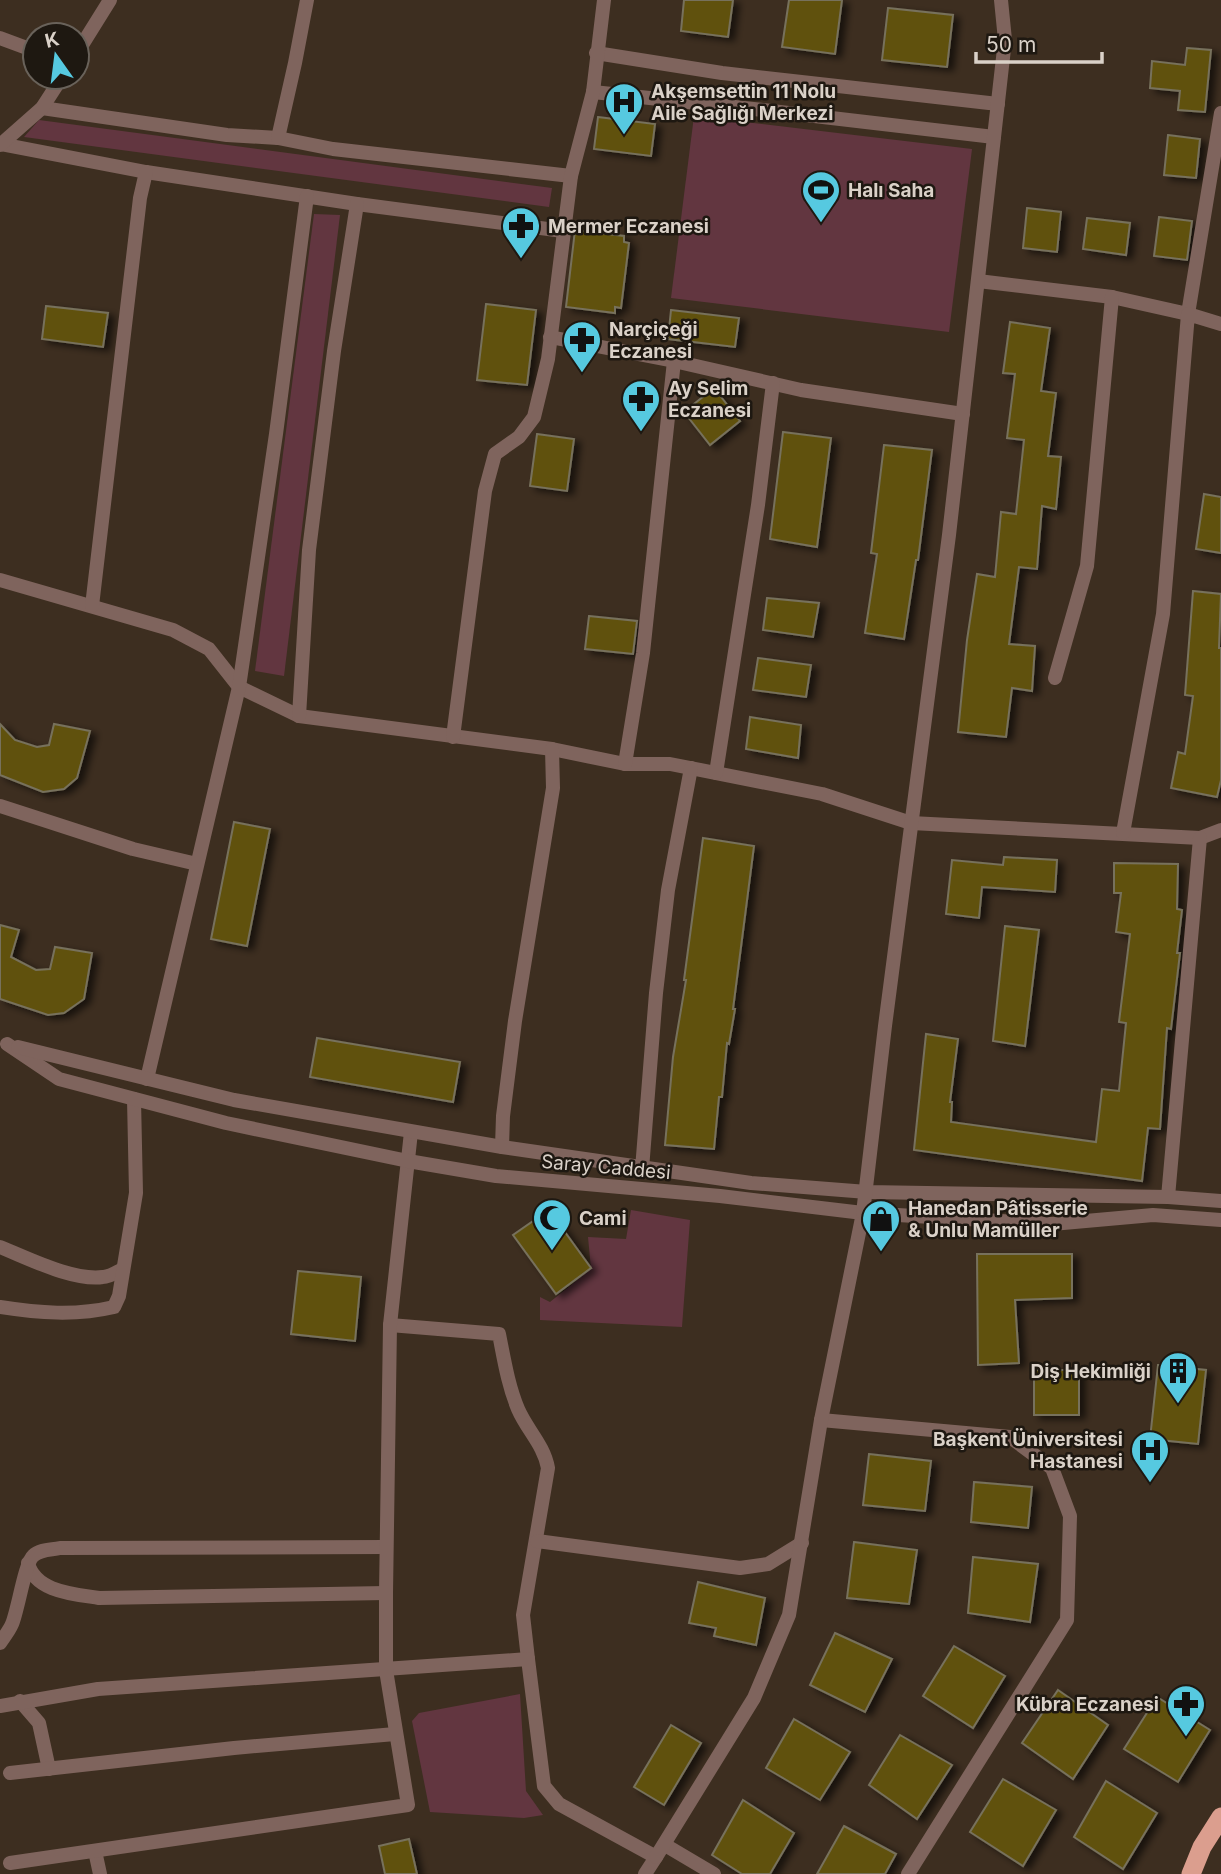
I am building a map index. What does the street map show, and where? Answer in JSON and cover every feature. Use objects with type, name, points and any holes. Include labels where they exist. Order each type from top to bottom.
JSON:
[{"type":"highway","points":[[1183,1874],[1221,1817]]},
{"type":"highway","points":[[1191,1874],[1202,1847]]},
{"type":"street","points":[[91,31],[110,0]]},
{"type":"street","points":[[278,138],[307,0]]},
{"type":"street","points":[[453,737],[485,491],[495,454],[519,437],[534,417],[548,359],[571,176],[593,92],[604,0]]},
{"type":"street","points":[[649,1873],[656,1857],[754,1698],[789,1615],[821,1420],[867,1192],[885,1026],[963,414],[998,104],[1005,40],[1001,0]]},
{"type":"street","points":[[0,38],[21,46]]},
{"type":"street","points":[[596,53],[722,73],[998,104]]},
{"type":"street","points":[[0,145],[42,108],[53,91]]},
{"type":"street","points":[[593,92],[994,137]]},
{"type":"street","points":[[42,108],[227,135],[278,138],[333,149],[571,176]]},
{"type":"street","points":[[1123,833],[1163,614],[1188,314],[1221,113]]},
{"type":"street","points":[[0,145],[146,172],[356,204],[563,231]]},
{"type":"street","points":[[92,606],[140,198],[146,172]]},
{"type":"street","points":[[147,1079],[239,687],[307,196]]},
{"type":"street","points":[[299,716],[309,550],[356,204]]},
{"type":"street","points":[[978,281],[1112,297],[1221,324]]},
{"type":"street","points":[[1055,678],[1087,566],[1112,297]]},
{"type":"street","points":[[550,337],[674,361],[801,390],[963,414]]},
{"type":"street","points":[[625,764],[643,653],[674,361]]},
{"type":"street","points":[[716,773],[758,505],[773,383]]},
{"type":"street","points":[[0,580],[173,630],[209,649],[239,687],[299,716],[552,749],[625,764],[670,764],[822,794],[911,823],[1200,838],[1221,830]]},
{"type":"street","points":[[502,1147],[503,1116],[515,1021],[553,788],[552,749]]},
{"type":"street","points":[[642,1169],[656,993],[668,890],[691,768]]},
{"type":"street","points":[[0,806],[133,849],[197,864]]},
{"type":"street","points":[[1168,1196],[1200,838]]},
{"type":"street","name":"Saray Caddesi","points":[[3,1043],[234,1100],[642,1169],[751,1183],[867,1192],[1168,1196],[1221,1201]]},
{"type":"street","name":"Saray Caddesi","points":[[3,1043],[59,1079],[226,1122],[408,1161],[496,1176],[720,1196],[863,1213],[1052,1224],[1153,1215],[1221,1220]]},
{"type":"street","points":[[0,1307],[43,1313],[114,1307],[119,1296],[136,1193],[134,1098]]},
{"type":"street","points":[[10,1863],[408,1805],[386,1670],[386,1547],[390,1325],[411,1132]]},
{"type":"street","points":[[0,1247],[57,1269],[90,1277],[105,1277],[123,1269]]},
{"type":"street","points":[[390,1325],[499,1334],[518,1410],[546,1456],[548,1468],[523,1615],[544,1786],[559,1804],[656,1857]]},
{"type":"street","points":[[821,1420],[1010,1437],[1052,1468],[1070,1516],[1066,1620],[908,1874]]},
{"type":"street","points":[[537,1541],[740,1568],[768,1564],[802,1543]]},
{"type":"street","points":[[0,1643],[11,1626],[28,1563],[42,1551],[60,1548],[386,1547]]},
{"type":"street","points":[[28,1563],[30,1572],[43,1584],[67,1593],[99,1598],[386,1593]]},
{"type":"street","points":[[0,1706],[98,1689],[528,1659]]},
{"type":"street","points":[[20,1702],[39,1723],[49,1769]]},
{"type":"street","points":[[10,1773],[234,1748],[395,1734]]},
{"type":"street","points":[[665,1844],[714,1874]]},
{"type":"street","points":[[94,1852],[100,1874]]},
{"type":"shaded area","name":"Halı Saha","points":[[694,116],[972,149],[949,332],[671,298]]},
{"type":"shaded area","points":[[39,120],[552,188],[549,207],[24,137]]},
{"type":"shaded area","points":[[314,214],[340,215],[284,676],[255,671]]},
{"type":"shaded area","points":[[631,1210],[690,1220],[682,1327],[540,1320],[540,1297],[550,1302],[591,1269],[588,1237],[626,1239]]},
{"type":"shaded area","points":[[520,1694],[526,1791],[543,1815],[524,1818],[430,1812],[412,1721],[419,1713]]},
{"type":"building","points":[[684,0],[733,0],[728,37],[681,31]]},
{"type":"building","points":[[789,0],[842,0],[835,54],[782,47]]},
{"type":"building","points":[[888,8],[953,15],[947,67],[882,60]]},
{"type":"building","points":[[1187,48],[1211,50],[1205,112],[1178,110],[1180,91],[1150,88],[1152,61],[1185,65]]},
{"type":"building","name":"Akşemsettin 11 Nolu Aile Sağlığı Merkezi","points":[[598,117],[655,124],[651,156],[594,149]]},
{"type":"building","points":[[1168,135],[1200,139],[1196,178],[1164,175]]},
{"type":"building","points":[[1027,208],[1061,212],[1057,252],[1023,248]]},
{"type":"building","points":[[1159,217],[1192,221],[1187,260],[1154,256]]},
{"type":"building","points":[[1087,218],[1130,223],[1126,255],[1083,249]]},
{"type":"building","points":[[575,230],[624,236],[624,242],[629,243],[621,308],[615,307],[615,313],[566,307]]},
{"type":"building","points":[[486,304],[536,310],[527,385],[477,380]]},
{"type":"building","points":[[46,306],[108,313],[103,347],[42,339]]},
{"type":"building","points":[[671,310],[739,318],[735,347],[668,339]]},
{"type":"building","points":[[1010,322],[1050,328],[1041,391],[1056,393],[1048,456],[1061,457],[1056,509],[1042,506],[1037,569],[1019,567],[1009,644],[1035,646],[1032,691],[1012,688],[1006,737],[958,732],[977,574],[995,577],[1001,512],[1016,514],[1024,440],[1007,438],[1015,374],[1003,373]]},
{"type":"building","points":[[714,388],[740,421],[710,445],[684,412]]},
{"type":"building","points":[[783,432],[831,438],[817,547],[770,539]]},
{"type":"building","points":[[537,434],[574,439],[567,491],[530,486]]},
{"type":"building","points":[[884,445],[932,450],[918,560],[904,639],[865,633],[877,554],[871,553]]},
{"type":"building","points":[[1204,494],[1221,497],[1221,553],[1196,549]]},
{"type":"building","points":[[1193,591],[1221,594],[1221,780],[1217,797],[1171,788],[1178,752],[1185,754],[1193,696],[1185,695]]},
{"type":"building","points":[[767,598],[819,603],[813,637],[763,630]]},
{"type":"building","points":[[589,616],[637,621],[633,654],[585,649]]},
{"type":"building","points":[[758,658],[811,665],[806,697],[753,690]]},
{"type":"building","points":[[750,717],[801,725],[798,758],[746,749]]},
{"type":"building","points":[[0,724],[15,740],[37,747],[49,745],[54,724],[90,731],[77,778],[64,789],[43,792],[0,775]]},
{"type":"building","points":[[234,822],[270,829],[247,946],[211,939]]},
{"type":"building","points":[[703,838],[754,846],[735,1009],[729,1044],[727,1043],[714,1149],[665,1145],[673,1057],[686,980]]},
{"type":"building","points":[[1004,857],[1057,860],[1055,892],[982,887],[979,918],[946,914],[952,860],[1003,865]]},
{"type":"building","points":[[1114,863],[1178,864],[1177,909],[1182,910],[1177,953],[1180,953],[1171,1029],[1167,1028],[1160,1129],[1148,1128],[1142,1181],[914,1150],[926,1034],[958,1039],[950,1102],[951,1122],[1096,1142],[1102,1089],[1119,1091],[1126,1023],[1119,1022],[1130,934],[1116,932],[1121,893],[1114,893]]},
{"type":"building","points":[[0,925],[19,930],[11,957],[36,970],[50,969],[55,947],[92,953],[84,999],[64,1013],[48,1015],[0,999]]},
{"type":"building","points":[[1005,926],[1039,930],[1025,1046],[993,1041]]},
{"type":"building","points":[[317,1038],[460,1062],[453,1102],[310,1077]]},
{"type":"building","name":"Cami","points":[[549,1210],[591,1268],[556,1294],[513,1235]]},
{"type":"building","points":[[977,1254],[1072,1254],[1072,1298],[1015,1300],[1019,1363],[978,1365]]},
{"type":"building","points":[[298,1271],[361,1277],[355,1341],[291,1334]]},
{"type":"building","name":"Diş Hekimliği","points":[[1158,1365],[1206,1370],[1198,1444],[1150,1439]]},
{"type":"building","points":[[1034,1370],[1079,1370],[1079,1415],[1034,1415]]},
{"type":"building","points":[[869,1454],[931,1461],[925,1511],[863,1505]]},
{"type":"building","points":[[974,1482],[1032,1487],[1028,1528],[971,1522]]},
{"type":"building","points":[[854,1542],[917,1550],[909,1604],[847,1598]]},
{"type":"building","points":[[973,1557],[1038,1564],[1030,1622],[968,1613]]},
{"type":"building","points":[[698,1582],[765,1598],[756,1645],[714,1636],[716,1628],[689,1623]]},
{"type":"building","points":[[835,1633],[892,1659],[865,1712],[810,1685]]},
{"type":"building","points":[[954,1646],[1005,1676],[973,1728],[923,1696]]},
{"type":"building","points":[[1058,1690],[1108,1725],[1073,1779],[1022,1743]]},
{"type":"building","points":[[1157,1697],[1210,1730],[1178,1782],[1124,1749]]},
{"type":"building","points":[[794,1719],[850,1752],[820,1800],[766,1768]]},
{"type":"building","points":[[671,1725],[701,1743],[664,1805],[634,1787]]},
{"type":"building","points":[[900,1735],[952,1765],[917,1819],[869,1785]]},
{"type":"building","points":[[1003,1779],[1056,1810],[1023,1866],[970,1832]]},
{"type":"building","points":[[1106,1781],[1157,1813],[1123,1869],[1074,1837]]},
{"type":"building","points":[[743,1800],[794,1833],[770,1874],[742,1874],[712,1855]]},
{"type":"building","points":[[844,1826],[896,1854],[885,1874],[817,1874]]},
{"type":"building","points":[[409,1839],[417,1874],[385,1874],[379,1846]]},
{"type":"place","name":"Akşemsettin 11 Nolu Aile Sağlığı Merkezi","points":[[624,136]]},
{"type":"place","name":"Halı Saha","points":[[821,224]]},
{"type":"place","name":"Mermer Eczanesi","points":[[521,260]]},
{"type":"place","name":"Narçiçeği Eczanesi","points":[[582,374]]},
{"type":"place","name":"Ay Selim Eczanesi","points":[[641,433]]},
{"type":"place","name":"Cami","points":[[552,1252]]},
{"type":"place","name":"Hanedan Pâtisserie & Unlu Mamüller","points":[[881,1253]]},
{"type":"place","name":"Diş Hekimliği","points":[[1178,1405]]},
{"type":"place","name":"Başkent Üniversitesi Hastanesi","points":[[1150,1484]]},
{"type":"place","name":"Kübra Eczanesi","points":[[1186,1738]]}]
